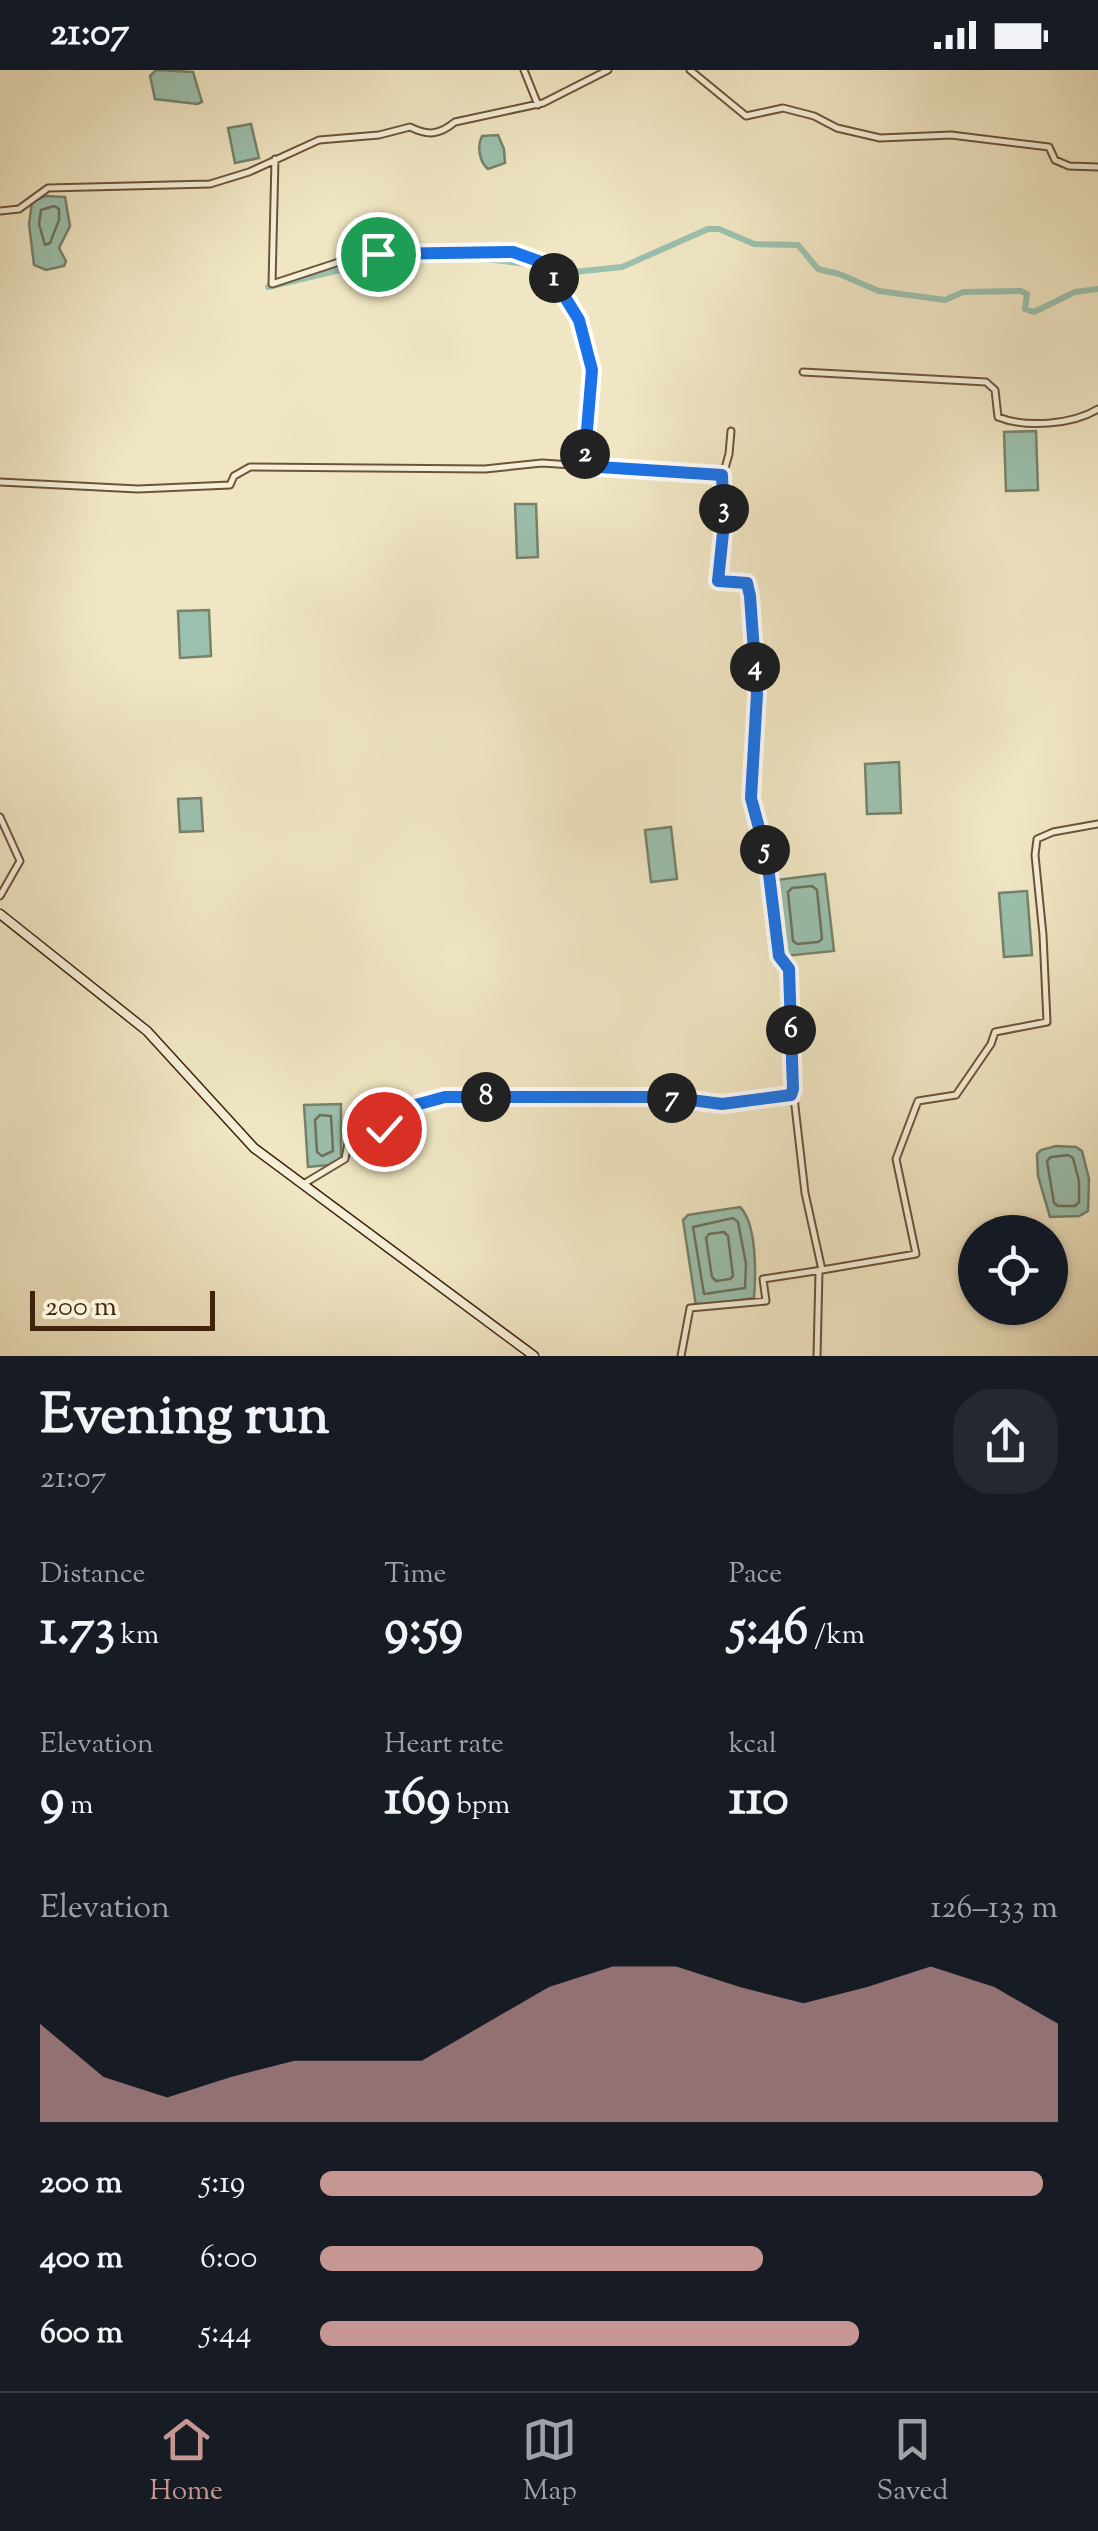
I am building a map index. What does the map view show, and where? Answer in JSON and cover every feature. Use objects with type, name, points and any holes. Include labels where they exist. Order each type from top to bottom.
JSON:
[{"type":"main road","points":[[0,914],[147,1031],[254,1148],[534,1356]]},
{"type":"street","points":[[524,70],[538,105]]},
{"type":"street","points":[[0,211],[19,210],[48,188],[210,184],[318,140],[379,135],[410,127],[425,135],[444,132],[455,122],[538,105],[608,70]]},
{"type":"street","points":[[690,70],[746,116],[793,109],[837,128],[880,138],[951,134],[1049,147],[1055,160],[1069,166],[1098,167]]},
{"type":"street","points":[[275,159],[272,284],[378,254],[513,252],[544,263],[579,320],[592,370],[584,466]]},
{"type":"street","points":[[803,372],[986,382],[995,390],[998,417],[1015,422],[1065,421],[1098,410]]},
{"type":"street","points":[[730,430],[729,454],[722,475],[724,523],[718,581],[747,583],[750,596],[757,694],[751,798],[767,858],[779,956],[789,969],[793,1089],[805,1193],[820,1271],[817,1356]]},
{"type":"street","points":[[0,482],[138,489],[230,485],[234,476],[250,466],[485,469],[542,463],[722,475]]},
{"type":"street","points":[[0,818],[20,861],[0,896]]},
{"type":"street","points":[[681,1356],[690,1308],[766,1301],[764,1279],[916,1254],[896,1159],[910,1114],[918,1101],[956,1095],[995,1032],[1046,1022],[1036,839],[1098,824]]},
{"type":"street","points":[[305,1184],[345,1158],[349,1137],[384,1129],[386,1113],[445,1097],[668,1097],[722,1104],[791,1095],[793,1089]]},
{"type":"water","points":[[156,70],[193,72],[202,102],[155,99],[150,76]]},
{"type":"water","points":[[251,124],[259,158],[235,163],[228,128]]},
{"type":"water","points":[[498,135],[505,163],[488,169],[481,158],[480,140],[482,136]]},
{"type":"water","points":[[45,196],[65,197],[70,226],[59,248],[66,261],[64,266],[46,270],[34,265],[29,224],[32,202]]},
{"type":"water","points":[[1036,431],[1038,490],[1006,491],[1004,432]]},
{"type":"water","points":[[515,504],[536,504],[538,557],[517,558]]},
{"type":"water","points":[[209,610],[211,656],[180,658],[178,611]]},
{"type":"water","points":[[899,762],[901,813],[867,814],[865,764]]},
{"type":"water","points":[[201,798],[203,831],[180,832],[178,799]]},
{"type":"water","points":[[671,827],[677,879],[651,882],[645,830]]},
{"type":"water","points":[[825,874],[834,951],[785,956],[776,880]]},
{"type":"water","points":[[1027,891],[1032,955],[1004,957],[999,893]]},
{"type":"water","points":[[341,1104],[341,1158],[329,1165],[308,1167],[304,1105]]},
{"type":"water","points":[[1056,1146],[1082,1151],[1089,1179],[1088,1211],[1079,1216],[1049,1215],[1038,1176],[1037,1154]]},
{"type":"water","points":[[740,1207],[752,1237],[754,1298],[696,1306],[683,1220],[688,1215]]},
{"type":"waterway","points":[[268,287],[391,258],[467,257],[529,264],[555,274],[622,267],[708,229],[719,229],[754,244],[798,245],[818,269],[879,291],[945,300],[963,292],[1021,291],[1027,294],[1025,309],[1034,312],[1075,292],[1098,289]]},
{"type":"route","points":[[378,254],[513,252],[544,263],[579,320],[592,370],[584,466],[722,475],[724,523],[718,581],[747,583],[750,596],[757,694],[751,798],[767,858],[779,956],[789,969],[793,1089],[791,1095],[722,1104],[668,1097],[445,1097],[386,1113],[384,1129]]}]
